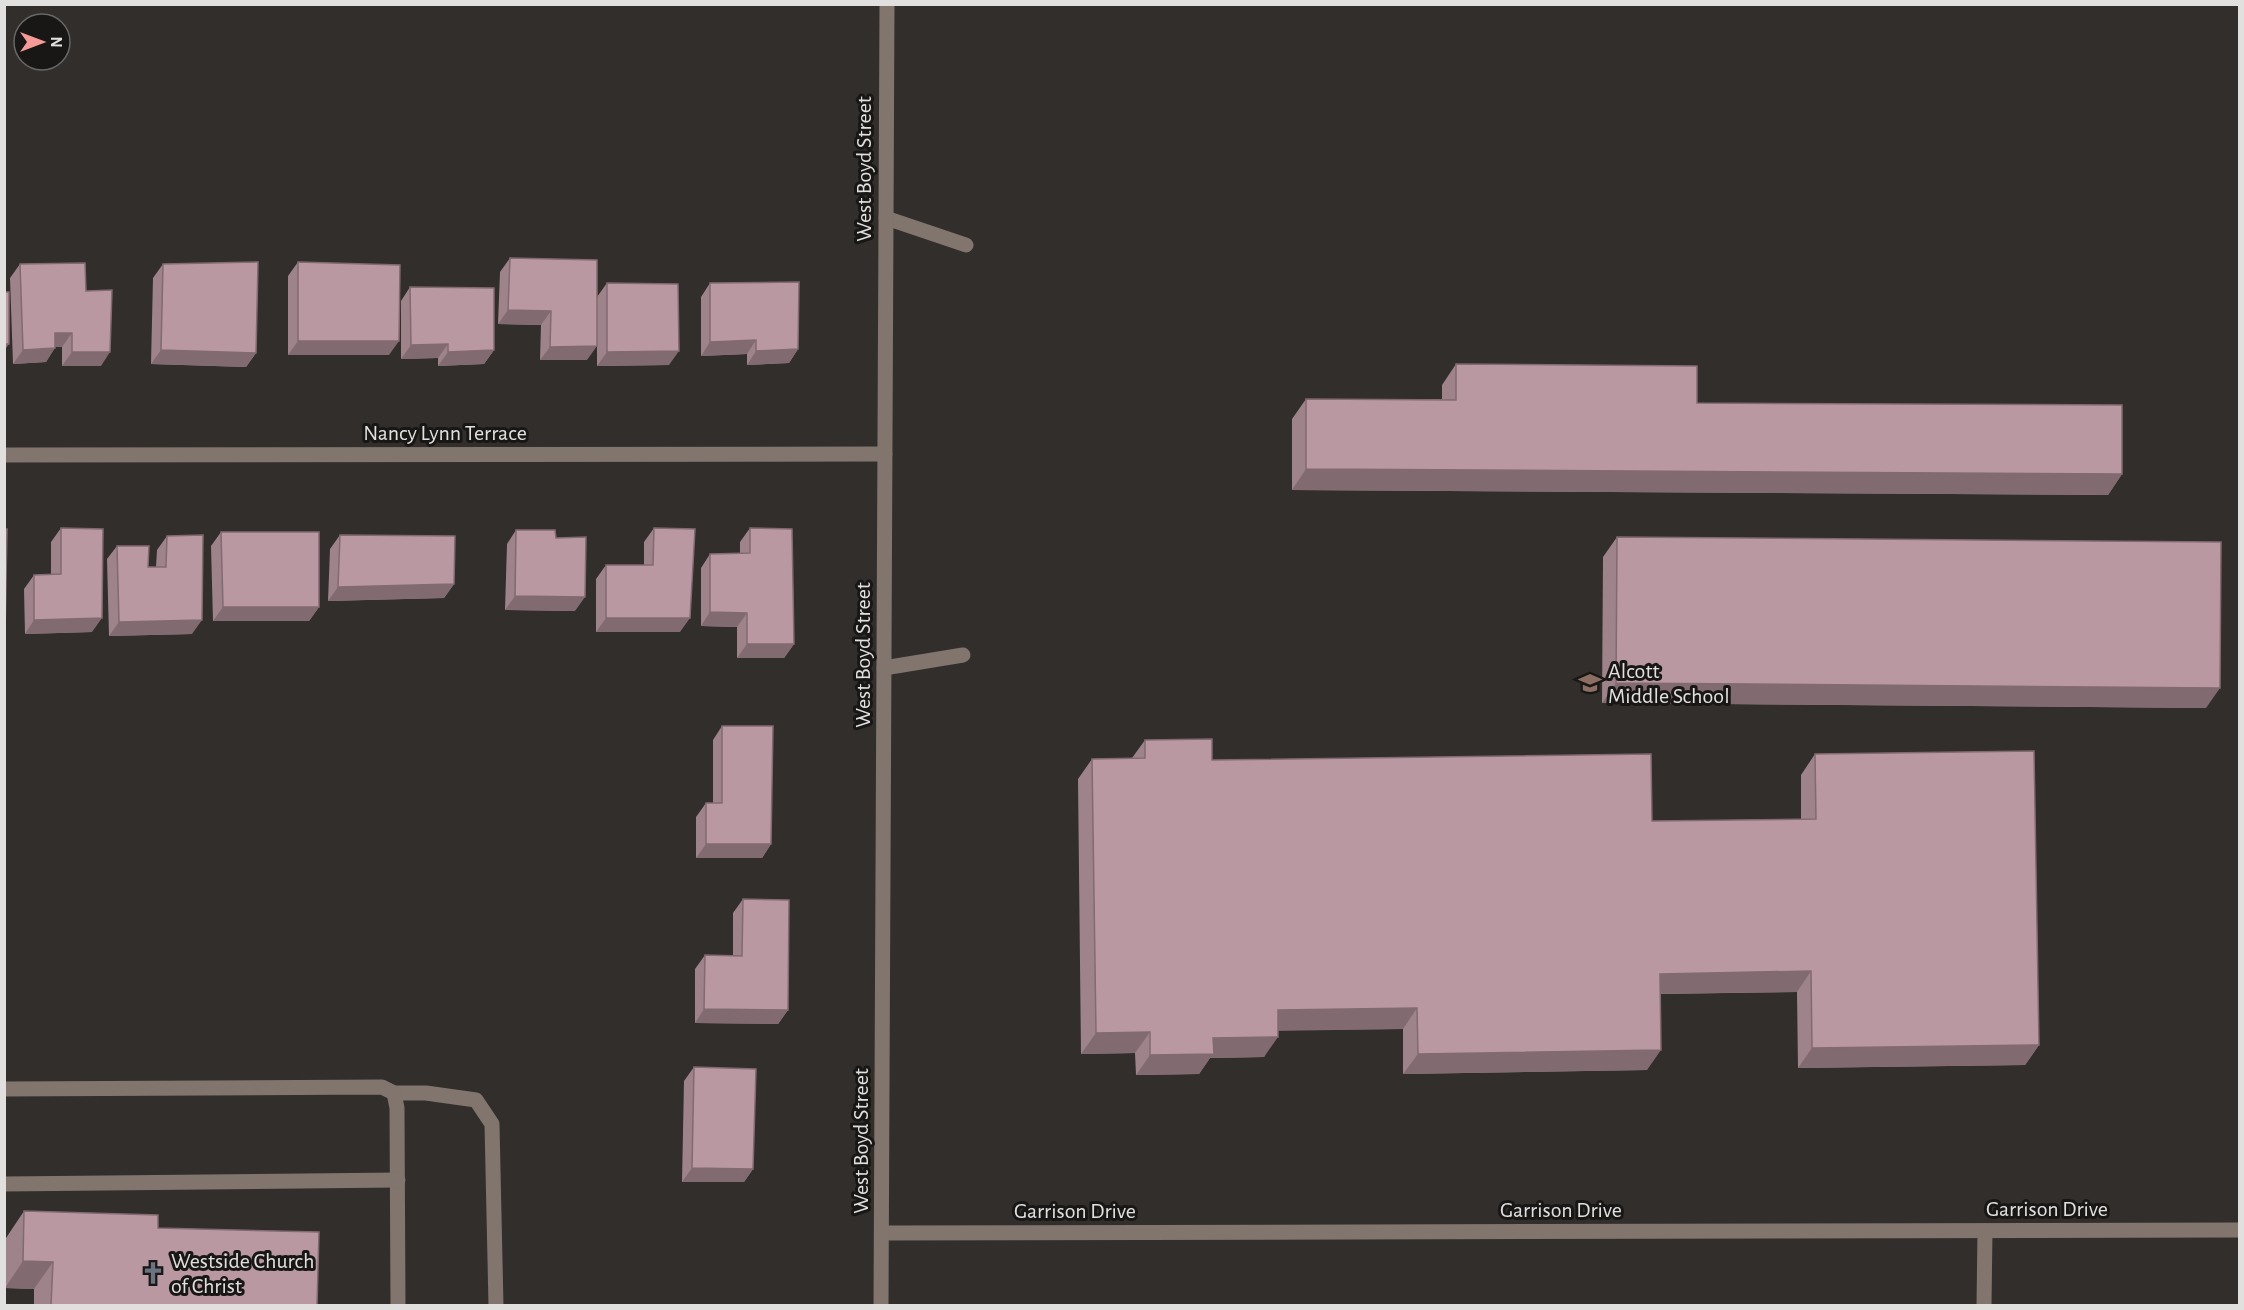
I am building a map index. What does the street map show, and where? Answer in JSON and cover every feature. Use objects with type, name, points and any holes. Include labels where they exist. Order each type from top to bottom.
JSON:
[{"type":"street","name":"West Boyd Street","points":[[881,1305],[886,4]]},
{"type":"street","points":[[886,218],[966,245]]},
{"type":"street","name":"Nancy Lynn Terrace","points":[[4,455],[885,454]]},
{"type":"street","points":[[884,668],[963,655]]},
{"type":"street","points":[[4,1089],[382,1087],[394,1093],[426,1093],[476,1100],[492,1124],[496,1305]]},
{"type":"street","points":[[394,1093],[397,1108],[398,1305]]},
{"type":"street","points":[[4,1184],[398,1180]]},
{"type":"street","name":"Garrison Drive","points":[[882,1233],[2240,1230]]},
{"type":"street","points":[[1984,1305],[1985,1231]]},
{"type":"building","points":[[510,258],[597,260],[597,346],[550,347],[551,311],[508,310]]},
{"type":"building","points":[[258,262],[256,353],[161,350],[163,264]]},
{"type":"building","points":[[298,262],[400,265],[399,341],[298,341]]},
{"type":"building","points":[[85,263],[86,291],[112,290],[110,352],[72,352],[72,333],[55,333],[55,348],[23,350],[20,264]]},
{"type":"building","points":[[799,282],[798,349],[756,351],[756,340],[710,342],[710,283]]},
{"type":"building","points":[[607,283],[678,284],[679,351],[607,352]]},
{"type":"building","points":[[410,287],[494,288],[494,350],[448,352],[448,344],[411,345]]},
{"type":"building","points":[[4,292],[9,292],[9,344],[4,344]]},
{"type":"building","points":[[1456,364],[1697,366],[1697,403],[2122,405],[2122,474],[1306,469],[1306,399],[1456,400]]},
{"type":"building","points":[[61,528],[103,529],[102,618],[34,620],[34,575],[61,574]]},
{"type":"building","points":[[654,528],[695,529],[690,618],[606,618],[606,565],[653,565]]},
{"type":"building","points":[[750,528],[792,529],[794,644],[747,644],[747,613],[710,612],[710,554],[750,553]]},
{"type":"building","points":[[4,529],[7,529],[5,634],[4,634]]},
{"type":"building","points":[[516,530],[555,530],[556,538],[586,537],[585,597],[515,596]]},
{"type":"building","points":[[221,532],[319,532],[319,607],[223,607]]},
{"type":"building","points":[[203,535],[202,620],[119,622],[117,546],[149,546],[148,567],[166,567],[167,536]]},
{"type":"building","points":[[340,535],[455,536],[454,584],[338,587]]},
{"type":"building","points":[[1617,537],[2221,542],[2220,688],[1616,683]]},
{"type":"building","points":[[722,726],[773,726],[771,844],[706,844],[706,803],[722,803]]},
{"type":"building","points":[[1212,739],[1212,760],[1651,754],[1652,821],[1816,819],[1815,754],[2034,751],[2039,1045],[1812,1048],[1811,971],[1660,974],[1661,1050],[1418,1054],[1417,1008],[1278,1010],[1278,1037],[1213,1038],[1214,1054],[1150,1055],[1150,1032],[1096,1033],[1092,759],[1145,758],[1145,740]]},
{"type":"building","points":[[743,899],[789,900],[788,1010],[704,1009],[705,955],[742,956]]},
{"type":"building","points":[[694,1067],[756,1069],[753,1169],[692,1168]]},
{"type":"building","name":"Westside Church of Christ","points":[[24,1211],[158,1215],[158,1228],[319,1232],[317,1305],[51,1305],[53,1262],[23,1261]]},
{"type":"place","name":"Alcott Middle School","points":[[1590,683]]},
{"type":"place","name":"Westside Church of Christ","points":[[153,1273]]}]
